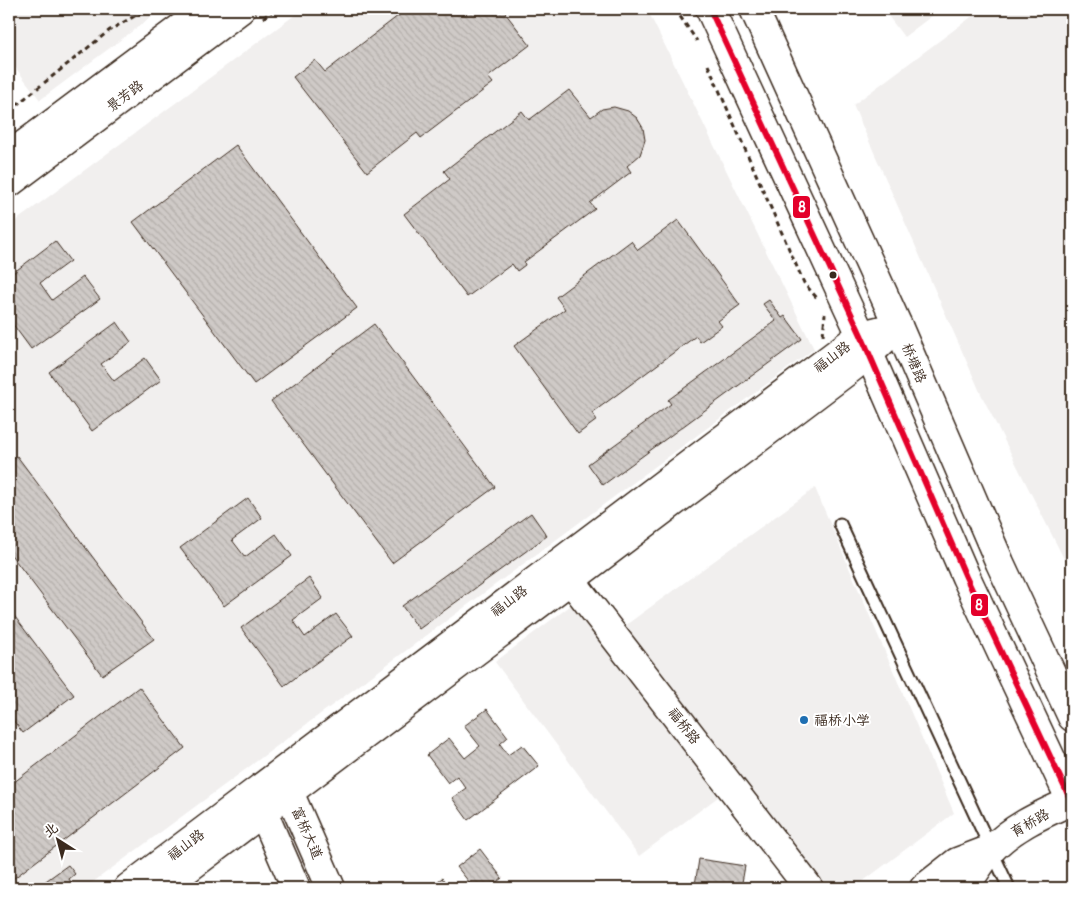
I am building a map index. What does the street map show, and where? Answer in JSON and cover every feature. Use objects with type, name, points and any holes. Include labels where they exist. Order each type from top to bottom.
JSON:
[{"type":"street","name":"景芳路","points":[[9,156],[206,9]]},
{"type":"street","name":"景芳路","points":[[9,183],[241,9]]},
{"type":"street","points":[[710,9],[865,345],[966,577],[1072,802]]},
{"type":"street","name":"桥塘路","points":[[754,9],[898,326],[1000,563],[1072,717]]},
{"type":"street","name":"福山路","points":[[128,888],[278,788],[865,345],[898,326]]},
{"type":"street","name":"福桥路","points":[[564,572],[809,888]]},
{"type":"street","points":[[278,788],[263,812],[296,888]]},
{"type":"street","name":"富桥大道","points":[[278,788],[331,888]]},
{"type":"street","name":"育桥路","points":[[961,888],[970,881],[991,849],[1013,830],[1037,816],[1072,802]]},
{"type":"street","name":"福山路","points":[[162,888],[263,812]]},
{"type":"street","name":"育桥路","points":[[924,888],[957,862],[991,849]]},
{"type":"lane","points":[[840,524],[1009,888]]},
{"type":"path","points":[[9,111],[110,30],[147,9]]},
{"type":"path","points":[[675,9],[698,41]]},
{"type":"path","points":[[706,59],[804,283],[820,302]]},
{"type":"path","points":[[817,340],[824,334],[826,308]]},
{"type":"shaded area","points":[[9,9],[162,9],[40,100],[9,59]]},
{"type":"shaded area","points":[[303,9],[647,9],[814,349],[85,888],[9,888],[9,226]]},
{"type":"shaded area","points":[[883,9],[941,9],[904,37]]},
{"type":"shaded area","points":[[982,9],[1072,9],[1072,575],[981,394],[853,105]]},
{"type":"shaded area","name":"福桥小学","points":[[815,488],[954,813],[854,888],[824,888],[623,627]]},
{"type":"shaded area","points":[[574,603],[718,797],[639,856],[495,662]]},
{"type":"building","points":[[407,9],[502,9],[530,45],[488,77],[493,83],[421,138],[417,133],[367,172],[293,77],[315,60],[325,72]]},
{"type":"building","points":[[569,90],[591,117],[602,109],[614,107],[628,111],[637,118],[643,128],[645,140],[640,155],[627,166],[631,172],[590,203],[595,209],[524,262],[525,265],[517,271],[512,264],[467,297],[404,214],[450,179],[444,171],[522,111],[529,120]]},
{"type":"building","points":[[236,145],[357,308],[254,384],[133,222]]},
{"type":"building","points":[[678,220],[740,305],[718,321],[722,326],[700,342],[696,336],[592,413],[597,420],[578,434],[514,346],[565,309],[556,297],[631,241],[638,250]]},
{"type":"building","points":[[55,241],[70,261],[40,283],[52,300],[83,277],[100,299],[31,349],[9,319],[9,276]]},
{"type":"building","points":[[769,300],[782,318],[785,316],[802,339],[603,485],[588,464],[671,404],[668,400],[776,321],[763,304]]},
{"type":"building","points":[[117,322],[131,342],[101,364],[114,381],[145,358],[161,380],[92,431],[49,372]]},
{"type":"building","points":[[374,324],[495,487],[392,563],[271,401]]},
{"type":"building","points":[[17,456],[154,639],[102,675],[9,552],[9,462]]},
{"type":"building","points":[[248,498],[262,518],[232,540],[245,557],[276,534],[292,556],[224,606],[180,548]]},
{"type":"building","points":[[531,513],[547,536],[419,629],[402,606]]},
{"type":"building","points":[[309,578],[323,598],[293,620],[305,637],[336,614],[353,636],[284,686],[241,628]]},
{"type":"building","points":[[9,609],[74,695],[23,733],[9,715]]},
{"type":"building","points":[[139,687],[185,748],[9,882],[9,786]]},
{"type":"building","points":[[487,709],[508,737],[500,744],[508,755],[522,745],[539,766],[468,820],[452,798],[466,788],[457,776],[448,783],[427,755],[449,738],[465,758],[480,746],[464,726]]},
{"type":"building","points":[[480,849],[502,878],[493,885],[496,888],[471,888],[473,887],[457,867]]},
{"type":"building","points":[[699,859],[745,866],[741,888],[668,888],[669,882],[695,885]]},
{"type":"building","points":[[68,865],[75,874],[69,879],[74,887],[36,888]]},
{"type":"building","points":[[442,878],[450,888],[429,888]]},
{"type":"transit line","name":"8","points":[[710,9],[861,335],[966,577],[1072,803]]},
{"type":"place","name":"福桥小学","points":[[804,720]]}]
